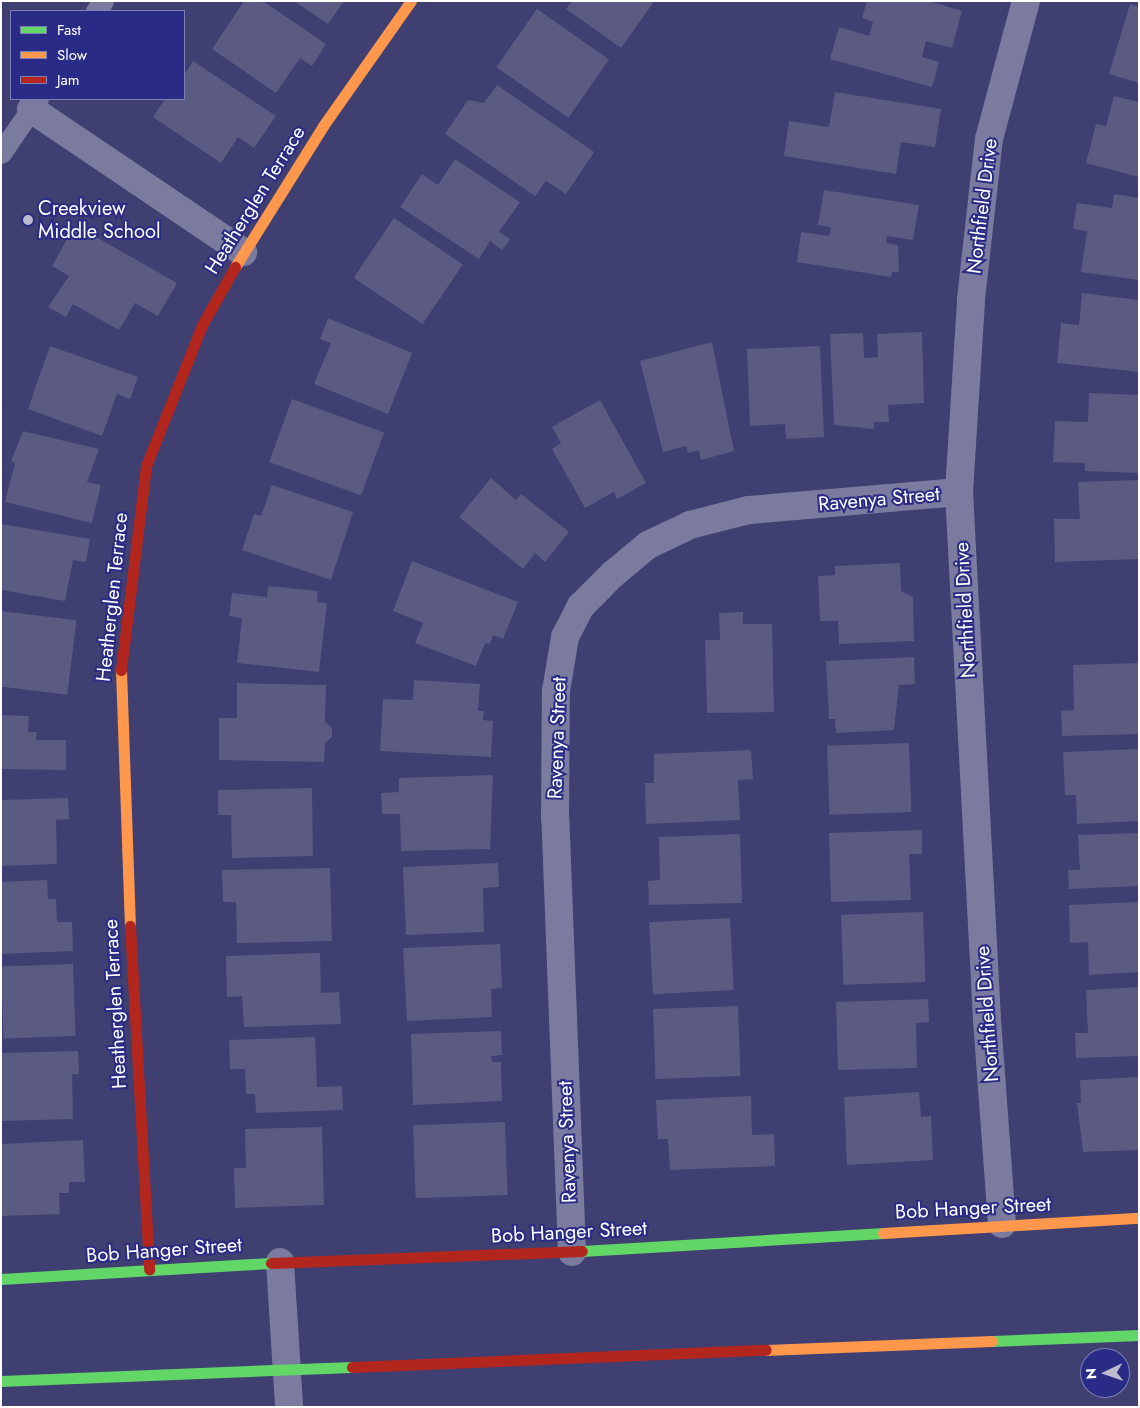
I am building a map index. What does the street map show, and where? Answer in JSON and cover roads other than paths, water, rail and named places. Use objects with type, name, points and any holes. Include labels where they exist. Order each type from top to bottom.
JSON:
[{"type":"street","name":"Heatherglen Terrace","points":[[149,1269],[121,769],[121,666],[146,466],[202,325],[243,252],[323,126],[411,1]]},
{"type":"street","name":"Northfield Drive","points":[[1002,1224],[987,1019],[959,492],[970,299],[989,139],[1026,1]]},
{"type":"street","points":[[35,104],[243,252]]},
{"type":"street","name":"Ravenya Street","points":[[572,1252],[555,818],[556,691],[565,637],[581,606],[613,574],[648,545],[690,525],[749,510],[959,492]]},
{"type":"street","name":"Bob Hanger Street","points":[[1,1279],[280,1262],[572,1252],[1002,1224],[1139,1218]]},
{"type":"street","points":[[280,1262],[289,1407]]},
{"type":"street","points":[[1,1381],[1139,1335]]},
{"type":"lane","points":[[1,153],[35,104]]},
{"type":"place","name":"Creekview Middle School","points":[[28,220]]}]
